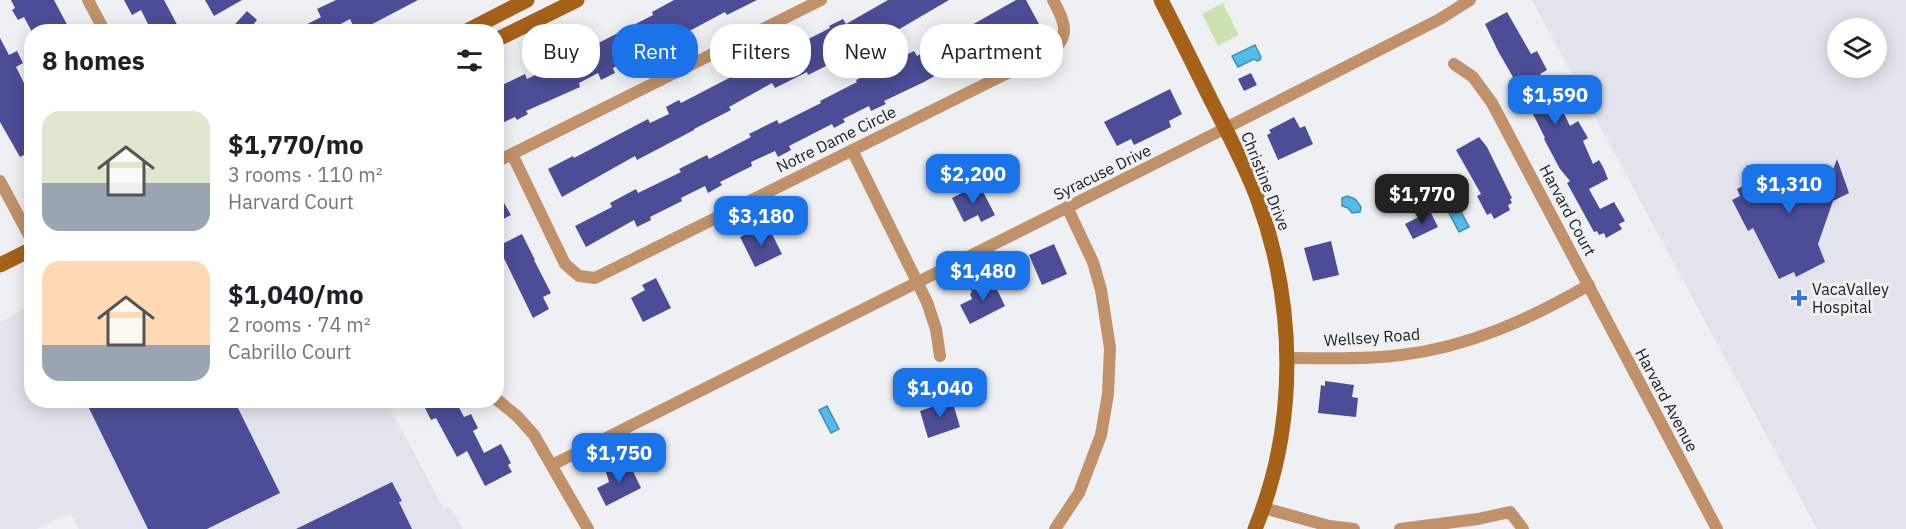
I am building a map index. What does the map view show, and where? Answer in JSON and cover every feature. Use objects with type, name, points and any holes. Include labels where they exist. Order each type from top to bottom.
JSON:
[{"type":"street","points":[[88,0],[101,24]]},
{"type":"street","points":[[480,24],[527,0]]},
{"type":"street","points":[[504,36],[577,0]]},
{"type":"street","points":[[504,158],[821,0]]},
{"type":"street","name":"Notre Dame Circle","points":[[512,154],[565,264],[574,273],[590,278],[603,275],[1054,49],[1062,39],[1064,26],[1063,18],[1053,0]]},
{"type":"street","name":"Syracuse Drive","points":[[552,465],[1226,128],[1440,19],[1470,0]]},
{"type":"street","name":"Christine Drive","points":[[1165,1],[1251,182],[1272,245],[1281,291],[1287,358],[1282,424],[1277,457],[1264,508],[1255,529]]},
{"type":"street","name":"Harvard Court","points":[[1454,64],[1473,77],[1492,103],[1589,285]]},
{"type":"street","points":[[852,150],[927,302],[936,329],[940,356]]},
{"type":"street","points":[[0,181],[24,226]]},
{"type":"street","points":[[1055,529],[1080,493],[1101,435],[1108,394],[1110,348],[1101,290],[1093,262],[1067,207]]},
{"type":"street","points":[[0,265],[24,253]]},
{"type":"street","name":"Wellsey Road","points":[[1287,358],[1400,356],[1434,349],[1469,340],[1524,320],[1589,285]]},
{"type":"street","name":"Harvard Avenue","points":[[1589,285],[1717,529]]},
{"type":"street","points":[[504,405],[534,435],[588,529]]},
{"type":"street","points":[[1264,508],[1329,526],[1354,529]]},
{"type":"street","points":[[1400,529],[1478,519],[1510,512],[1523,529]]},
{"type":"shaded area","name":"VacaValley Hospital","points":[[1532,0],[1906,0],[1906,529],[1817,529]]},
{"type":"shaded area","points":[[24,309],[24,408],[390,408],[444,509],[450,507],[463,529],[79,529],[70,513],[37,529],[0,529],[0,322]]},
{"type":"green space","points":[[1223,3],[1239,35],[1218,46],[1202,14]]},
{"type":"water","points":[[1255,45],[1261,57],[1260,60],[1254,59],[1238,67],[1232,56]]},
{"type":"water","points":[[1347,196],[1355,199],[1361,207],[1360,212],[1352,213],[1348,208],[1342,206],[1342,198]]},
{"type":"water","points":[[1458,206],[1469,227],[1459,232],[1448,211]]},
{"type":"water","points":[[827,406],[839,429],[831,433],[819,410]]},
{"type":"building","points":[[11,0],[54,0],[67,24],[28,24],[24,17],[18,20],[12,10],[15,8]]},
{"type":"building","points":[[124,0],[164,0],[177,24],[148,24],[141,10],[132,15]]},
{"type":"building","points":[[205,0],[242,0],[214,16]]},
{"type":"building","points":[[336,0],[418,0],[372,24],[352,24],[350,19],[341,24],[307,24],[321,17],[317,9]]},
{"type":"building","points":[[674,0],[757,0],[727,15],[725,12],[698,26],[698,24],[635,24],[653,15],[652,12]]},
{"type":"building","points":[[888,0],[949,0],[908,24],[846,24]]},
{"type":"building","points":[[1016,0],[1026,0],[1039,24],[974,24]]},
{"type":"building","points":[[247,11],[257,20],[254,24],[235,24]]},
{"type":"building","points":[[1507,12],[1531,54],[1537,51],[1547,70],[1540,74],[1554,93],[1570,126],[1578,121],[1588,138],[1583,141],[1593,164],[1599,160],[1603,167],[1608,179],[1589,189],[1600,209],[1614,202],[1625,221],[1619,224],[1622,229],[1606,238],[1604,233],[1599,235],[1597,231],[1594,232],[1567,183],[1570,181],[1560,169],[1485,24]]},
{"type":"building","points":[[843,19],[846,24],[833,24]]},
{"type":"building","points":[[823,32],[823,68],[811,74],[811,38]]},
{"type":"building","points":[[612,36],[612,74],[601,80],[600,78],[600,42]]},
{"type":"building","points":[[0,38],[9,55],[17,51],[23,63],[16,67],[24,83],[24,155],[20,157],[0,122]]},
{"type":"building","points":[[914,51],[917,56],[920,54],[920,78],[931,78],[884,101],[886,104],[871,111],[869,106],[843,119],[845,122],[834,128],[832,124],[789,146],[791,150],[778,157],[775,151],[751,162],[752,166],[720,182],[722,185],[708,193],[705,186],[650,217],[651,220],[637,227],[634,220],[586,247],[575,226],[612,207],[610,203],[636,189],[638,193],[681,172],[679,169],[707,155],[709,159],[751,137],[749,134],[777,120],[779,124],[821,103],[820,101],[857,82],[856,80],[860,78],[908,78],[908,54]]},
{"type":"building","points":[[1251,73],[1257,85],[1244,91],[1238,79]]},
{"type":"building","points":[[522,75],[522,78],[588,78],[579,83],[580,87],[526,111],[528,114],[517,120],[515,117],[504,122],[504,84]]},
{"type":"building","points":[[729,78],[795,78],[775,88],[772,83],[729,107],[731,110],[637,160],[635,156],[562,197],[548,169],[648,119],[650,123],[669,114],[666,107],[679,100],[681,103]]},
{"type":"building","points":[[1170,89],[1182,114],[1169,121],[1171,127],[1134,145],[1131,139],[1117,146],[1104,122]]},
{"type":"building","points":[[1294,117],[1300,128],[1305,126],[1313,144],[1278,160],[1267,135],[1271,133],[1269,130]]},
{"type":"building","points":[[1479,137],[1487,147],[1512,198],[1510,199],[1512,203],[1508,205],[1510,210],[1494,219],[1491,213],[1487,215],[1477,196],[1481,194],[1456,150]]},
{"type":"building","points":[[1837,159],[1849,193],[1833,201],[1818,244],[1825,262],[1796,277],[1794,272],[1779,279],[1753,228],[1748,231],[1732,200],[1740,196],[1737,189],[1755,180],[1746,165],[1769,173],[1783,166],[1828,183]]},
{"type":"building","points":[[979,184],[995,215],[981,222],[978,215],[964,222],[952,198]]},
{"type":"building","points":[[504,203],[511,215],[504,219]]},
{"type":"building","points":[[1430,211],[1438,227],[1413,239],[1405,224]]},
{"type":"building","points":[[754,230],[757,236],[770,230],[782,254],[755,267],[740,237]]},
{"type":"building","points":[[522,234],[551,293],[543,297],[549,309],[533,318],[504,258],[504,243]]},
{"type":"building","points":[[1331,241],[1339,275],[1313,281],[1304,248]]},
{"type":"building","points":[[1054,244],[1067,274],[1042,285],[1029,255]]},
{"type":"building","points":[[656,278],[671,308],[643,322],[631,298],[645,290],[642,285]]},
{"type":"building","points":[[992,279],[1005,306],[970,324],[960,305],[972,299],[970,289]]},
{"type":"building","points":[[1325,381],[1354,385],[1352,397],[1358,398],[1356,417],[1318,413],[1321,385],[1325,386]]},
{"type":"building","points":[[952,400],[960,427],[928,438],[920,411]]},
{"type":"building","points":[[89,408],[238,408],[280,493],[207,529],[148,529]]},
{"type":"building","points":[[425,408],[459,408],[464,417],[471,414],[478,428],[473,431],[484,453],[501,444],[511,463],[508,465],[512,472],[485,486],[467,451],[457,457],[436,418],[431,420]]},
{"type":"building","points":[[628,461],[641,488],[606,506],[597,488],[609,482],[606,472]]},
{"type":"building","points":[[392,482],[412,529],[296,529]]},
{"type":"place","name":"VacaValley Hospital","points":[[1799,298]]}]
